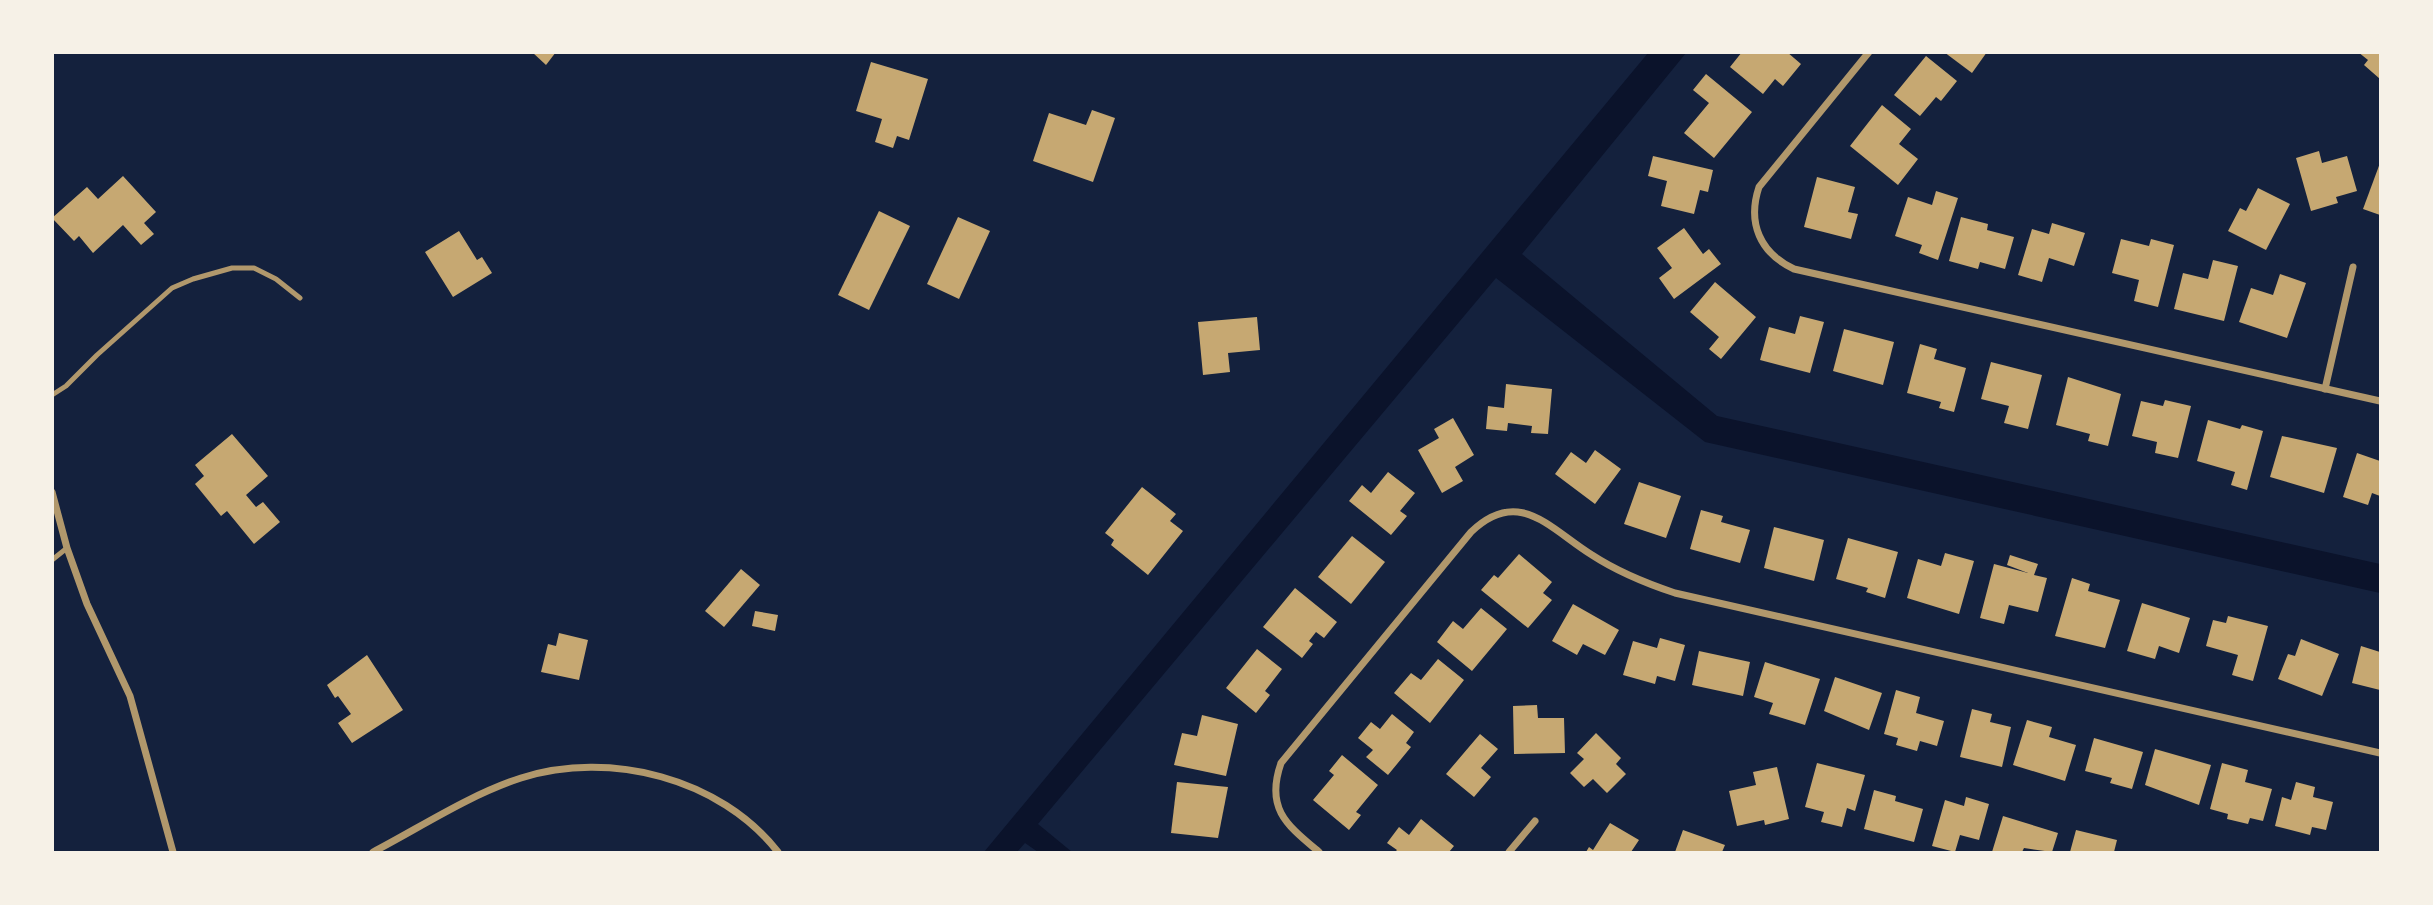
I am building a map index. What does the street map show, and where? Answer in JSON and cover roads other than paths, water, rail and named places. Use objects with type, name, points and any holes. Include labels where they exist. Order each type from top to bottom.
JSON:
[{"type":"street","points":[[1869,52],[1759,187],[1753,214],[1755,228],[1768,252],[1782,263],[1821,275],[2381,401]]},
{"type":"street","points":[[2325,389],[2353,267]]},
{"type":"street","points":[[52,492],[66,548],[87,604],[130,696],[173,852]]},
{"type":"street","points":[[1319,852],[1290,828],[1282,817],[1275,790],[1281,763],[1471,532],[1481,523],[1506,512],[1520,512],[1541,518],[1590,554],[1625,574],[1675,593],[2381,753]]},
{"type":"street","points":[[373,852],[488,791],[534,775],[582,768],[647,773],[693,788],[749,822],[778,852]]},
{"type":"street","points":[[1509,852],[1535,821]]},
{"type":"lane","points":[[52,395],[66,386],[172,288],[193,279],[232,268],[254,268],[276,279],[300,298]]},
{"type":"lane","points":[[52,560],[66,548]]},
{"type":"water","points":[[1648,53],[1686,53],[1522,254],[1717,416],[2380,564],[2380,593],[1705,442],[1496,278],[1038,824],[1072,852],[1038,852],[1025,843],[1017,852],[984,852]]}]
